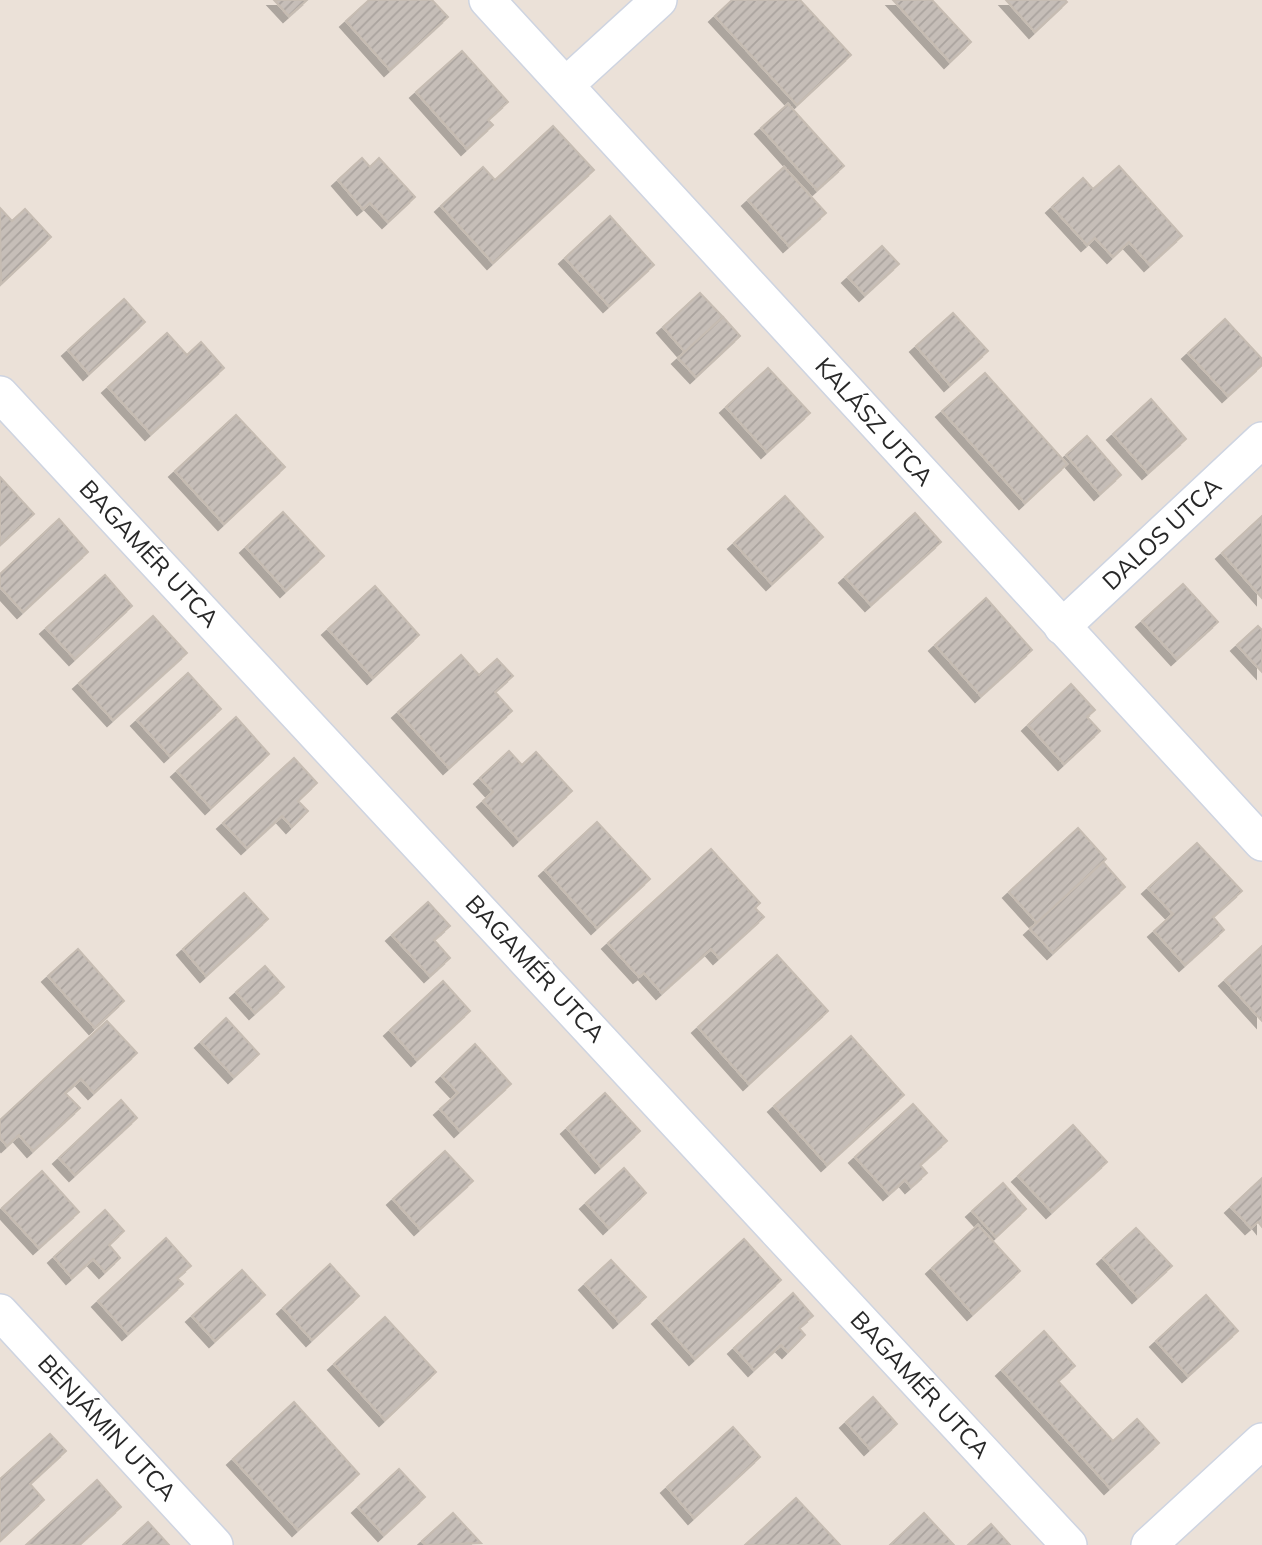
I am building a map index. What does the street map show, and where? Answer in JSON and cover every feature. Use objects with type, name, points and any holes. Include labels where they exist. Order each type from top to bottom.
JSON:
[{"type":"street","name":"KALÁSZ UTCA","points":[[487,0],[1262,843]]},
{"type":"street","points":[[566,85],[659,0]]},
{"type":"street","name":"BAGAMÉR UTCA","points":[[0,394],[1069,1545]]},
{"type":"street","name":"DALOS UTCA","points":[[1062,627],[1262,440]]},
{"type":"street","name":"BENJÁMIN UTCA","points":[[0,1312],[215,1545]]},
{"type":"street","points":[[1149,1545],[1262,1441]]},
{"type":"building","points":[[274,0],[307,0],[289,16]]},
{"type":"building","points":[[369,0],[432,0],[448,17],[390,70],[346,21]]},
{"type":"building","points":[[732,0],[800,0],[851,55],[797,105],[715,16]]},
{"type":"building","points":[[893,0],[932,0],[971,42],[950,62]]},
{"type":"building","points":[[1006,0],[1065,0],[1067,2],[1035,32]]},
{"type":"building","points":[[462,51],[508,102],[488,120],[493,125],[467,149],[416,92]]},
{"type":"building","points":[[788,104],[844,166],[817,190],[761,128]]},
{"type":"building","points":[[553,126],[594,170],[493,263],[441,206],[483,167],[495,180]]},
{"type":"building","points":[[362,158],[370,167],[379,158],[415,197],[388,222],[370,203],[363,209],[338,180]]},
{"type":"building","points":[[1119,166],[1182,236],[1150,265],[1129,242],[1113,257],[1095,238],[1087,245],[1052,207],[1083,178],[1093,189]]},
{"type":"building","points":[[784,167],[826,213],[789,246],[748,200]]},
{"type":"building","points":[[0,208],[12,221],[25,209],[51,237],[1,284]]},
{"type":"building","points":[[610,216],[654,265],[609,306],[565,258]]},
{"type":"building","points":[[882,246],[899,264],[865,295],[848,277]]},
{"type":"building","points":[[700,293],[723,317],[685,352],[663,327]]},
{"type":"building","points":[[124,299],[145,322],[89,374],[68,350]]},
{"type":"building","points":[[953,313],[988,351],[950,385],[916,346]]},
{"type":"building","points":[[723,317],[740,336],[696,377],[678,358]]},
{"type":"building","points":[[1225,319],[1262,359],[1262,365],[1228,396],[1188,353]]},
{"type":"building","points":[[167,333],[187,355],[201,342],[224,368],[151,434],[108,387]]},
{"type":"building","points":[[768,368],[810,413],[767,452],[726,407]]},
{"type":"building","points":[[985,373],[1067,464],[1025,503],[942,411]]},
{"type":"building","points":[[1151,399],[1186,439],[1148,473],[1113,434]]},
{"type":"building","points":[[236,415],[285,467],[224,524],[175,471]]},
{"type":"building","points":[[1087,436],[1121,475],[1100,494],[1066,455]]},
{"type":"building","points":[[0,477],[34,514],[0,545]]},
{"type":"building","points":[[785,496],[823,537],[772,584],[734,543]]},
{"type":"building","points":[[283,512],[324,556],[286,591],[246,547]]},
{"type":"building","points":[[915,513],[941,542],[871,605],[845,577]]},
{"type":"building","points":[[1262,516],[1262,598],[1222,553]]},
{"type":"building","points":[[59,519],[88,552],[23,612],[0,587],[0,574]]},
{"type":"building","points":[[105,575],[132,606],[75,659],[46,628]]},
{"type":"building","points":[[1183,584],[1218,622],[1177,659],[1142,621]]},
{"type":"building","points":[[375,586],[419,635],[373,678],[328,629]]},
{"type":"building","points":[[986,598],[1032,650],[981,696],[935,645]]},
{"type":"building","points":[[153,616],[187,653],[113,720],[79,683]]},
{"type":"building","points":[[1258,626],[1262,630],[1262,672],[1237,645]]},
{"type":"building","points":[[461,655],[479,675],[497,659],[513,676],[495,692],[512,711],[449,768],[398,712]]},
{"type":"building","points":[[188,673],[221,709],[170,756],[137,720]]},
{"type":"building","points":[[1071,684],[1095,710],[1087,717],[1100,731],[1064,764],[1028,725]]},
{"type":"building","points":[[236,717],[269,754],[211,808],[177,771]]},
{"type":"building","points":[[509,751],[522,765],[536,752],[572,791],[519,840],[483,801],[493,792],[480,778]]},
{"type":"building","points":[[294,758],[317,783],[298,801],[308,811],[292,827],[282,816],[247,848],[223,823]]},
{"type":"building","points":[[597,822],[650,879],[597,928],[545,870]]},
{"type":"building","points":[[1078,828],[1106,859],[1037,923],[1009,892]]},
{"type":"building","points":[[1197,843],[1242,891],[1213,917],[1224,930],[1185,965],[1154,931],[1173,914],[1148,888]]},
{"type":"building","points":[[711,849],[760,903],[755,908],[764,917],[719,958],[711,949],[662,993],[644,973],[639,977],[608,943]]},
{"type":"building","points":[[1103,862],[1125,887],[1053,953],[1030,929]]},
{"type":"building","points":[[244,893],[268,919],[206,976],[183,949]]},
{"type":"building","points":[[428,902],[450,926],[434,940],[450,958],[430,976],[392,935]]},
{"type":"building","points":[[1262,946],[1262,1021],[1225,980]]},
{"type":"building","points":[[78,949],[124,1001],[95,1028],[48,976]]},
{"type":"building","points":[[777,955],[828,1011],[749,1084],[698,1027]]},
{"type":"building","points":[[265,966],[284,987],[255,1013],[236,992]]},
{"type":"building","points":[[443,981],[470,1011],[417,1060],[390,1030]]},
{"type":"building","points":[[226,1018],[259,1054],[234,1077],[201,1042]]},
{"type":"building","points":[[107,1021],[137,1053],[94,1093],[81,1079],[65,1093],[80,1108],[33,1151],[19,1135],[7,1146],[0,1138],[0,1120]]},
{"type":"building","points":[[851,1036],[904,1095],[827,1165],[774,1106]]},
{"type":"building","points":[[475,1044],[511,1084],[460,1131],[440,1109],[458,1093],[442,1076]]},
{"type":"building","points":[[605,1093],[640,1131],[601,1167],[567,1128]]},
{"type":"building","points":[[121,1100],[137,1118],[75,1175],[59,1158]]},
{"type":"building","points":[[913,1104],[947,1141],[920,1165],[927,1173],[911,1187],[905,1180],[889,1194],[855,1157]]},
{"type":"building","points":[[1073,1125],[1107,1162],[1052,1212],[1018,1176]]},
{"type":"building","points":[[445,1151],[473,1181],[420,1229],[393,1199]]},
{"type":"building","points":[[624,1168],[646,1193],[609,1228],[586,1203]]},
{"type":"building","points":[[42,1171],[79,1212],[39,1248],[2,1208]]},
{"type":"building","points":[[1262,1178],[1262,1227],[1258,1222],[1251,1228],[1231,1207]]},
{"type":"building","points":[[1003,1183],[1026,1209],[996,1237],[972,1211]]},
{"type":"building","points":[[105,1210],[124,1231],[109,1245],[120,1258],[105,1272],[93,1259],[72,1278],[54,1257]]},
{"type":"building","points":[[978,1225],[1020,1271],[973,1314],[932,1268]]},
{"type":"building","points":[[1136,1228],[1172,1266],[1138,1297],[1103,1258]]},
{"type":"building","points":[[166,1238],[191,1266],[177,1278],[183,1284],[128,1334],[98,1301]]},
{"type":"building","points":[[744,1239],[781,1280],[695,1359],[658,1318]]},
{"type":"building","points":[[611,1260],[646,1297],[619,1322],[585,1284]]},
{"type":"building","points":[[330,1264],[359,1296],[312,1340],[283,1308]]},
{"type":"building","points":[[242,1270],[265,1295],[215,1341],[192,1316]]},
{"type":"building","points":[[793,1293],[813,1316],[799,1328],[805,1335],[788,1352],[781,1345],[754,1370],[734,1348]]},
{"type":"building","points":[[1206,1295],[1238,1331],[1188,1376],[1156,1341]]},
{"type":"building","points":[[385,1317],[436,1372],[385,1420],[334,1364]]},
{"type":"building","points":[[1044,1331],[1075,1366],[1058,1381],[1113,1441],[1137,1419],[1159,1443],[1110,1488],[1002,1370]]},
{"type":"building","points":[[873,1397],[897,1424],[870,1449],[846,1422]]},
{"type":"building","points":[[294,1402],[359,1474],[298,1530],[233,1459]]},
{"type":"building","points":[[733,1427],[760,1457],[694,1518],[667,1487]]},
{"type":"building","points":[[50,1434],[66,1451],[30,1484],[44,1500],[0,1541],[0,1479]]},
{"type":"building","points":[[399,1469],[425,1497],[384,1535],[358,1507]]},
{"type":"building","points":[[97,1480],[121,1507],[79,1545],[26,1545]]},
{"type":"building","points":[[796,1498],[840,1545],[745,1545]]},
{"type":"building","points":[[453,1513],[481,1543],[426,1545],[422,1541]]},
{"type":"building","points":[[924,1513],[953,1544],[890,1545]]},
{"type":"building","points":[[148,1522],[169,1545],[123,1545]]},
{"type":"building","points":[[991,1524],[1010,1545],[968,1545]]}]
